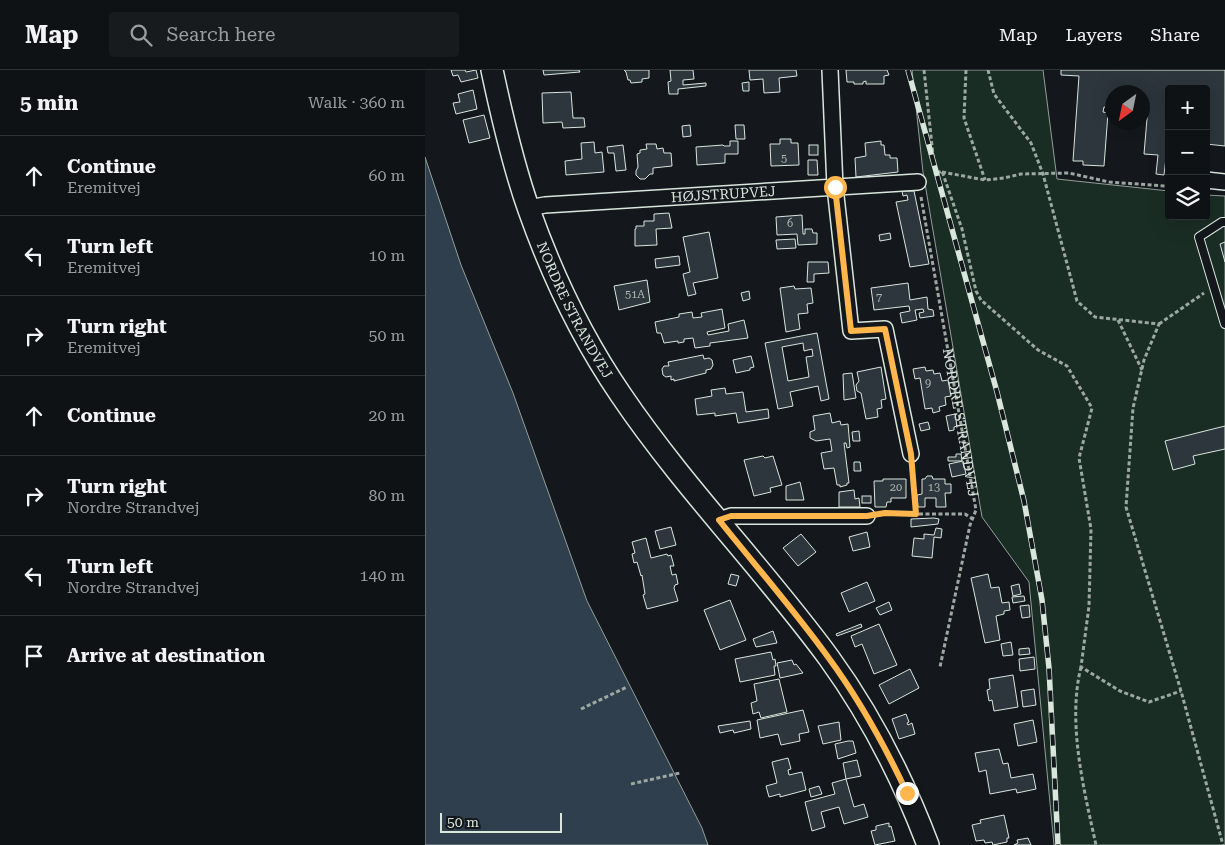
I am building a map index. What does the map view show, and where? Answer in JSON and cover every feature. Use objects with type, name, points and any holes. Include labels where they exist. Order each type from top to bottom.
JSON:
[{"type":"main road","name":"NORDRE STRANDVEJ","points":[[492,70],[528,208],[542,246],[565,298],[601,363],[648,433],[824,651],[855,696],[897,771],[928,845]]},
{"type":"street","points":[[830,70],[835,187],[851,331],[885,329],[911,454]]},
{"type":"street","points":[[1210,180],[1225,182]]},
{"type":"street","name":"HØJSTRUPVEJ","points":[[528,208],[545,205],[918,182]]},
{"type":"street","points":[[719,520],[731,516],[867,516]]},
{"type":"lane","points":[[1225,222],[1199,237],[1225,324]]},
{"type":"path","points":[[925,70],[937,173]]},
{"type":"path","points":[[966,70],[965,118],[985,180]]},
{"type":"path","points":[[989,70],[994,94],[1031,143],[1043,174],[1077,301],[1095,317],[1159,324]]},
{"type":"path","points":[[942,172],[962,229],[976,291],[981,300],[1038,350],[1067,366],[1092,408],[1079,458],[1091,529],[1089,606],[1077,683],[1077,733],[1083,782],[1096,845]]},
{"type":"path","points":[[918,182],[942,172],[985,180],[1021,174],[1069,173],[1109,182],[1165,186]]},
{"type":"path","name":"NORDRE STRANDVEJ","points":[[918,182],[977,510],[970,526],[940,667]]},
{"type":"path","points":[[1213,287],[1159,324],[1144,360],[1133,408],[1127,507],[1181,691],[1223,845]]},
{"type":"path","points":[[1118,319],[1142,370]]},
{"type":"path","points":[[911,454],[916,514]]},
{"type":"path","name":"NORDRE STRANDVEJ","points":[[867,516],[885,513],[965,514],[973,518]]},
{"type":"path","points":[[1081,667],[1120,691],[1149,702],[1181,691]]},
{"type":"path","points":[[581,709],[627,687]]},
{"type":"path","points":[[631,784],[680,773]]},
{"type":"green space","points":[[912,70],[1043,70],[1057,179],[1165,191],[1165,220],[1210,220],[1210,195],[1225,196],[1225,845],[1054,845],[1029,582],[982,517],[923,172]]},
{"type":"water","points":[[425,157],[461,265],[513,393],[587,601],[702,828],[708,845],[425,845]]},
{"type":"building","points":[[451,70],[465,70],[466,72],[476,70],[478,78],[461,82],[458,75],[453,76]]},
{"type":"building","points":[[543,70],[579,70],[580,72],[544,75]]},
{"type":"building","points":[[624,70],[649,70],[649,78],[642,79],[642,82],[631,83]]},
{"type":"building","points":[[670,70],[693,70],[694,79],[683,80],[683,85],[706,83],[706,86],[678,89],[678,94],[669,94]]},
{"type":"building","points":[[749,70],[796,70],[797,76],[779,78],[780,92],[764,93],[763,79],[750,80]]},
{"type":"building","points":[[846,70],[887,70],[889,75],[884,76],[884,84],[866,84],[866,81],[863,84],[854,84],[854,82],[847,82]]},
{"type":"building","points":[[1061,70],[1225,70],[1225,146],[1210,144],[1210,85],[1165,85],[1165,166],[1164,175],[1156,174],[1158,155],[1144,154],[1146,130],[1150,130],[1150,85],[1105,85],[1105,107],[1103,112],[1105,112],[1105,130],[1107,130],[1104,166],[1083,165],[1083,161],[1073,161],[1079,76],[1061,75]]},
{"type":"building","points":[[749,82],[749,91],[743,91],[742,83]]},
{"type":"building","points":[[473,90],[477,109],[456,114],[453,103],[460,102],[458,94]]},
{"type":"building","points":[[571,92],[573,118],[584,118],[585,127],[563,128],[562,122],[543,123],[542,93]]},
{"type":"building","points":[[484,115],[490,138],[469,143],[463,120]]},
{"type":"building","points":[[690,125],[691,136],[683,137],[682,126]]},
{"type":"building","points":[[735,125],[744,125],[745,139],[736,139]]},
{"type":"building","points":[[780,139],[791,139],[791,143],[798,143],[799,165],[771,166],[770,144],[780,144]]},
{"type":"building","points":[[730,141],[738,141],[738,154],[725,154],[725,163],[697,165],[696,147],[730,146]]},
{"type":"building","points":[[881,141],[881,145],[884,145],[885,155],[890,155],[890,158],[897,158],[898,172],[856,177],[855,158],[866,156],[865,143]]},
{"type":"building","points":[[594,142],[595,153],[602,152],[604,172],[566,175],[565,161],[582,159],[581,143]]},
{"type":"building","points":[[646,144],[656,144],[657,149],[663,148],[664,153],[671,153],[672,166],[653,168],[653,174],[650,174],[645,179],[640,179],[636,175],[638,167],[637,154],[640,153],[640,150],[647,149]]},
{"type":"building","points":[[623,145],[626,170],[616,171],[614,153],[608,153],[607,147]]},
{"type":"building","points":[[809,145],[818,145],[818,155],[809,155]]},
{"type":"building","points":[[808,160],[817,160],[818,175],[808,175]]},
{"type":"building","points":[[902,191],[914,191],[929,264],[910,267],[896,202],[908,200],[907,195],[903,196]]},
{"type":"building","points":[[669,213],[672,228],[656,229],[657,245],[635,246],[636,226],[644,226],[644,221],[654,221],[654,214]]},
{"type":"building","points":[[802,215],[803,234],[805,234],[805,229],[812,229],[813,233],[817,233],[817,244],[798,245],[797,234],[777,235],[776,217]]},
{"type":"building","points":[[709,232],[718,278],[693,283],[696,294],[688,296],[683,274],[690,272],[683,237]]},
{"type":"building","points":[[890,233],[891,239],[880,241],[879,235]]},
{"type":"building","points":[[795,239],[796,248],[777,249],[776,240]]},
{"type":"building","points":[[1225,242],[1225,262],[1220,244]]},
{"type":"building","points":[[679,256],[680,265],[656,268],[655,259]]},
{"type":"building","points":[[808,262],[828,262],[829,273],[814,274],[814,282],[807,282]]},
{"type":"building","points":[[647,280],[650,302],[619,310],[614,286]]},
{"type":"building","points":[[908,283],[910,300],[927,297],[928,309],[933,310],[934,316],[920,318],[919,313],[924,312],[923,309],[915,310],[917,320],[902,323],[900,313],[910,311],[909,306],[874,310],[871,288]]},
{"type":"building","points":[[794,286],[795,289],[811,288],[813,303],[807,304],[808,313],[798,314],[800,329],[786,332],[780,288]]},
{"type":"building","points":[[749,291],[750,299],[743,301],[741,293]]},
{"type":"building","points":[[722,309],[725,328],[707,332],[708,335],[729,331],[728,324],[744,320],[748,338],[710,343],[710,346],[695,348],[693,338],[684,339],[684,342],[664,343],[661,333],[657,333],[655,322],[692,312],[693,318],[702,317],[701,313]]},
{"type":"building","points":[[817,333],[829,399],[821,401],[818,386],[790,392],[793,406],[778,409],[765,343]],"holes":[[[803,343],[804,351],[812,349],[813,356],[806,357],[809,377],[788,381],[782,347]]]},
{"type":"building","points":[[703,355],[704,359],[709,358],[712,360],[713,365],[711,369],[706,370],[706,373],[674,381],[674,379],[671,380],[671,376],[666,377],[663,375],[662,369],[664,366],[669,366],[668,362]]},
{"type":"building","points":[[751,356],[754,367],[750,368],[750,370],[736,373],[733,360]]},
{"type":"building","points":[[881,367],[886,399],[881,400],[882,408],[877,409],[878,417],[866,419],[861,393],[857,391],[856,385],[859,381],[857,372]]},
{"type":"building","points":[[925,367],[926,371],[933,370],[934,374],[940,373],[942,381],[948,380],[951,396],[945,397],[946,405],[939,407],[940,411],[933,413],[932,408],[925,409],[920,378],[915,379],[913,369]]},
{"type":"building","points":[[852,373],[856,398],[844,400],[843,374]]},
{"type":"building","points":[[725,388],[726,394],[743,392],[746,412],[768,409],[769,418],[738,423],[736,413],[715,416],[715,413],[697,415],[695,399],[712,396],[711,390]]},
{"type":"building","points":[[830,413],[832,423],[840,421],[841,425],[848,424],[850,447],[847,448],[846,443],[844,443],[849,483],[840,487],[840,485],[837,485],[834,468],[824,469],[821,453],[832,451],[830,439],[816,441],[810,438],[810,432],[815,430],[813,416]]},
{"type":"building","points":[[955,414],[957,426],[954,427],[954,430],[949,431],[946,416]]},
{"type":"building","points":[[928,422],[930,429],[921,431],[919,424]]},
{"type":"building","points":[[1225,426],[1225,449],[1193,456],[1195,464],[1173,470],[1165,441]]},
{"type":"building","points":[[859,431],[860,441],[853,441],[852,432]]},
{"type":"building","points":[[956,454],[961,454],[962,461],[948,461],[948,457],[956,457]]},
{"type":"building","points":[[763,456],[765,458],[773,456],[782,485],[770,488],[771,492],[754,496],[744,460]]},
{"type":"building","points":[[963,461],[966,474],[952,477],[949,464]]},
{"type":"building","points":[[854,462],[860,462],[861,471],[854,471]]},
{"type":"building","points":[[927,476],[932,476],[933,479],[945,479],[945,484],[951,484],[951,493],[945,493],[946,507],[936,507],[936,498],[925,498],[925,507],[918,507],[917,495],[922,494],[922,479],[925,479]]},
{"type":"building","points":[[883,479],[906,479],[906,498],[891,498],[891,502],[887,502],[886,507],[875,507],[874,481],[883,481]]},
{"type":"building","points":[[800,482],[804,500],[786,500],[786,486]]},
{"type":"building","points":[[854,490],[855,499],[859,498],[860,507],[839,507],[839,492]]},
{"type":"building","points":[[862,496],[871,496],[871,503],[862,503]]},
{"type":"building","points":[[911,519],[939,519],[938,524],[911,527]]},
{"type":"building","points":[[671,527],[676,545],[660,549],[655,531]]},
{"type":"building","points":[[936,528],[942,529],[941,538],[934,537],[932,558],[912,556],[914,538],[924,539],[924,534],[934,535]]},
{"type":"building","points":[[867,532],[870,547],[853,551],[849,537]]},
{"type":"building","points":[[801,534],[816,552],[798,566],[783,548]]},
{"type":"building","points":[[646,538],[651,558],[667,554],[668,556],[671,555],[674,566],[670,566],[672,575],[676,574],[678,584],[674,588],[678,601],[647,609],[643,595],[645,594],[642,575],[637,562],[634,563],[632,554],[635,553],[632,542]]},
{"type":"building","points":[[731,574],[739,576],[736,586],[728,584]]},
{"type":"building","points":[[988,574],[991,588],[999,587],[1002,603],[1009,602],[1010,610],[996,616],[1000,640],[985,643],[971,578]]},
{"type":"building","points":[[867,582],[875,601],[849,612],[841,593]]},
{"type":"building","points":[[1019,584],[1021,594],[1013,596],[1011,586]]},
{"type":"building","points":[[1024,596],[1025,601],[1013,603],[1012,597]]},
{"type":"building","points":[[730,600],[746,640],[720,650],[704,610]]},
{"type":"building","points":[[889,602],[892,610],[880,615],[876,608]]},
{"type":"building","points":[[1029,605],[1030,617],[1022,618],[1020,606]]},
{"type":"building","points":[[861,624],[862,627],[837,636],[836,634]]},
{"type":"building","points":[[879,624],[897,665],[874,674],[862,644],[855,647],[851,636]]},
{"type":"building","points":[[773,631],[777,643],[756,647],[753,639]]},
{"type":"building","points":[[1011,642],[1013,655],[1003,656],[1001,644]]},
{"type":"building","points":[[1029,648],[1030,654],[1019,655],[1019,649]]},
{"type":"building","points":[[771,652],[773,660],[775,659],[775,675],[740,682],[735,659]]},
{"type":"building","points":[[1034,657],[1035,669],[1020,671],[1019,659]]},
{"type":"building","points":[[792,660],[794,665],[796,664],[803,673],[780,678],[777,663]]},
{"type":"building","points":[[910,669],[919,688],[889,704],[879,685]]},
{"type":"building","points":[[1013,675],[1018,707],[994,711],[992,700],[989,701],[987,690],[990,689],[989,679]]},
{"type":"building","points":[[779,679],[787,712],[761,718],[759,712],[753,714],[751,703],[757,701],[754,684]]},
{"type":"building","points":[[1034,689],[1036,705],[1023,707],[1021,691]]},
{"type":"building","points":[[803,710],[809,732],[799,734],[800,741],[781,745],[778,734],[760,738],[757,720]]},
{"type":"building","points":[[906,714],[909,722],[907,723],[908,725],[912,723],[915,734],[899,739],[892,719]]},
{"type":"building","points":[[1033,720],[1037,742],[1018,746],[1014,724]]},
{"type":"building","points":[[750,721],[751,729],[734,733],[733,730],[720,733],[718,726]]},
{"type":"building","points":[[839,722],[841,740],[823,744],[818,726]]},
{"type":"building","points":[[853,741],[856,753],[838,759],[835,744]]},
{"type":"building","points":[[999,749],[1003,764],[1008,763],[1011,778],[1033,774],[1036,789],[1017,793],[1016,789],[990,794],[986,770],[979,772],[975,753]]},
{"type":"building","points":[[788,758],[791,769],[788,770],[789,775],[802,772],[806,790],[780,797],[780,794],[769,797],[766,786],[777,783],[772,762]]},
{"type":"building","points":[[857,760],[861,776],[846,779],[843,763]]},
{"type":"building","points":[[846,779],[854,807],[864,804],[868,817],[844,824],[839,807],[821,812],[825,827],[812,831],[805,802],[835,794],[832,783]]},
{"type":"building","points":[[819,786],[822,794],[811,797],[809,789]]},
{"type":"building","points":[[1004,815],[1009,838],[1007,838],[1007,842],[993,845],[992,842],[985,843],[984,840],[976,841],[972,825],[981,823],[980,820]]},
{"type":"building","points":[[889,823],[895,841],[875,845],[871,831],[876,830],[876,826]]},
{"type":"building","points":[[1028,838],[1031,845],[1014,845],[1018,843],[1017,840]]},
{"type":"railway","points":[[908,70],[997,392],[1024,501],[1042,600],[1049,668],[1058,845]]},
{"type":"route","points":[[835,187],[851,331],[885,329],[911,454],[916,514],[731,516],[719,520],[843,678],[884,746],[907,793]]}]
